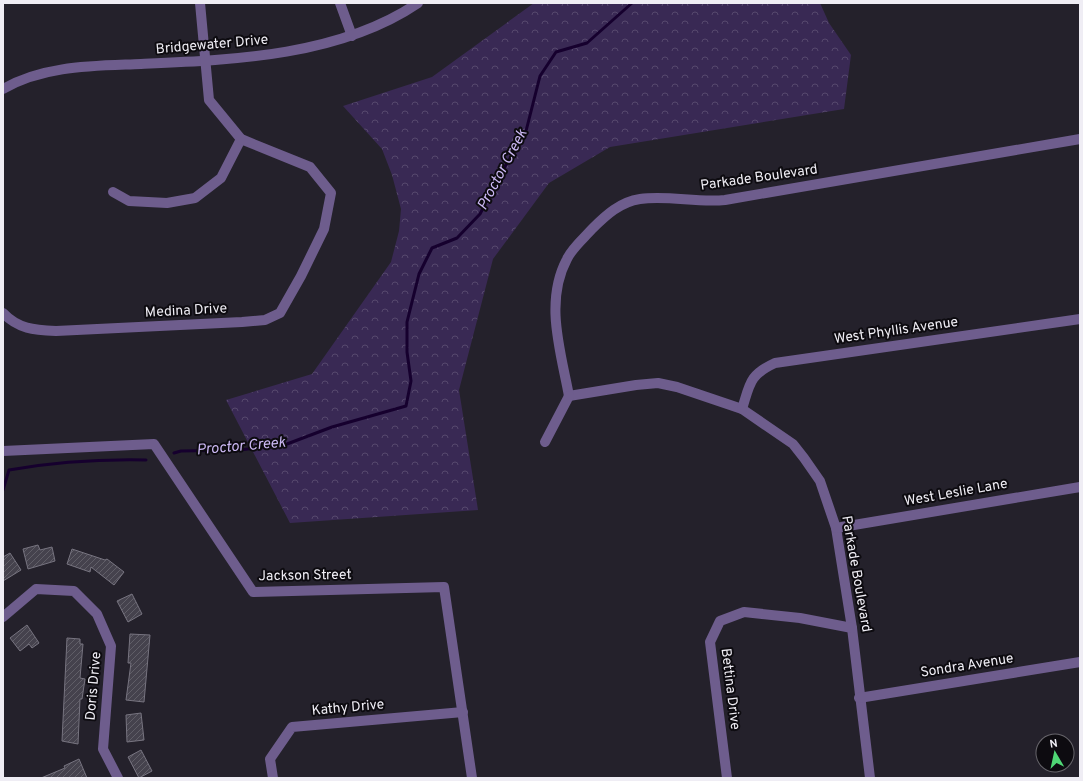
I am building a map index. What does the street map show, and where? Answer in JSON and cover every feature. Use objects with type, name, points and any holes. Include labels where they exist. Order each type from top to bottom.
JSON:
[{"type":"street","points":[[113,192],[129,201],[167,203],[194,198],[221,178],[241,139],[209,100],[200,3]]},
{"type":"street","points":[[340,3],[352,36]]},
{"type":"street","name":"Bridgewater Drive","points":[[3,88],[50,70],[205,62],[283,53],[352,36],[407,11],[418,3]]},
{"type":"street","name":"Medina Drive","points":[[3,313],[19,326],[34,330],[56,331],[265,320],[280,313],[301,276],[324,229],[330,193],[310,167],[241,139]]},
{"type":"street","name":"Parkade Boulevard","points":[[870,778],[859,698],[852,628],[836,528],[820,481],[793,444],[742,409],[677,387],[658,383],[569,396],[555,322],[555,296],[559,276],[567,258],[585,236],[608,213],[624,203],[640,199],[656,198],[706,202],[725,200],[1080,139]]},
{"type":"street","name":"West Phyllis Avenue","points":[[742,409],[750,384],[759,370],[775,363],[1080,319]]},
{"type":"street","points":[[545,442],[569,396]]},
{"type":"street","name":"Jackson Street","points":[[3,452],[154,444],[253,592],[444,586],[472,778]]},
{"type":"street","name":"West Leslie Lane","points":[[836,528],[1080,487]]},
{"type":"street","name":"Doris Drive","points":[[3,617],[36,589],[74,591],[97,614],[111,646],[102,749],[118,778]]},
{"type":"street","name":"Bettina Drive","points":[[727,778],[710,642],[720,621],[744,612],[800,618],[852,628]]},
{"type":"street","name":"Sondra Avenue","points":[[859,698],[1080,662]]},
{"type":"street","name":"Kathy Drive","points":[[273,778],[270,759],[292,727],[463,712]]},
{"type":"green space","points":[[534,3],[820,3],[829,23],[851,55],[844,109],[610,147],[549,183],[493,259],[459,390],[478,510],[290,523],[226,400],[312,374],[391,262],[399,231],[401,209],[392,175],[382,149],[343,106],[432,77]]},
{"type":"building","points":[[38,545],[40,550],[52,547],[55,561],[28,569],[23,549]]},
{"type":"building","points":[[72,549],[105,560],[107,559],[124,572],[114,585],[91,567],[90,572],[67,564]]},
{"type":"building","points":[[10,553],[21,570],[3,581],[3,557]]},
{"type":"building","points":[[132,594],[142,614],[128,622],[117,601]]},
{"type":"building","points":[[27,625],[39,643],[32,648],[29,644],[20,651],[10,638]]},
{"type":"building","points":[[130,634],[150,635],[144,702],[126,700],[131,663],[128,663]]},
{"type":"building","points":[[67,638],[80,639],[80,644],[83,644],[80,678],[85,679],[82,699],[80,699],[78,744],[62,741]]},
{"type":"building","points":[[141,713],[144,740],[127,742],[126,715]]},
{"type":"building","points":[[141,750],[152,771],[139,778],[128,757]]},
{"type":"building","points":[[79,759],[87,778],[41,778],[65,768],[64,766]]},
{"type":"waterway","name":"Proctor Creek","points":[[174,453],[181,451],[240,450],[287,444],[332,427],[406,406],[411,381],[407,352],[407,322],[419,274],[432,248],[457,238],[480,214],[504,168],[525,135],[540,76],[556,52],[587,43],[632,3]]},
{"type":"waterway","name":"Proctor Creek","points":[[3,490],[9,470],[77,462],[146,460]]}]
